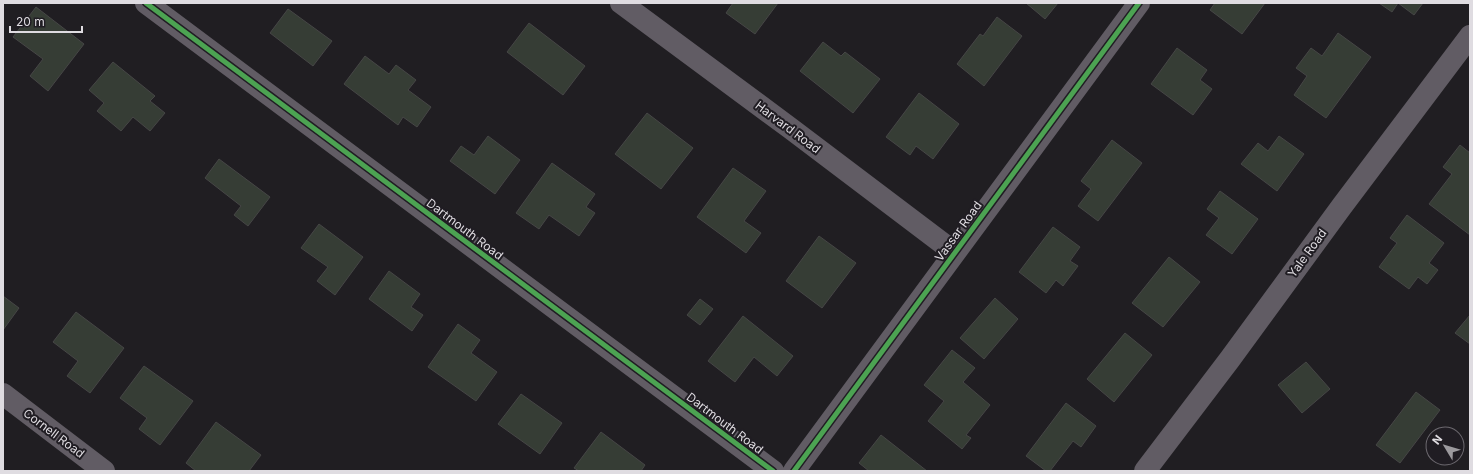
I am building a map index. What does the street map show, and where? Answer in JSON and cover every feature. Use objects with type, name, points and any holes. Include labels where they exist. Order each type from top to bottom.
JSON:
[{"type":"street","name":"Dartmouth Road","points":[[146,3],[773,471]]},
{"type":"street","name":"Harvard Road","points":[[621,3],[954,252]]},
{"type":"street","name":"Vassar Road","points":[[794,471],[1138,3]]},
{"type":"street","name":"Yale Road","points":[[1145,471],[1470,36]]},
{"type":"street","name":"Cornell Road","points":[[3,394],[104,471]]},
{"type":"building","points":[[733,3],[778,3],[755,34],[726,13]]},
{"type":"building","points":[[1026,3],[1058,3],[1045,19]]},
{"type":"building","points":[[1215,3],[1265,3],[1242,34],[1210,10]]},
{"type":"building","points":[[1379,3],[1398,3],[1392,12]]},
{"type":"building","points":[[1398,3],[1423,3],[1414,15]]},
{"type":"building","points":[[36,7],[84,44],[48,91],[30,76],[43,59],[13,37]]},
{"type":"building","points":[[288,9],[332,41],[313,66],[270,33]]},
{"type":"building","points":[[997,17],[1022,36],[984,86],[957,64],[980,34],[983,36]]},
{"type":"building","points":[[529,23],[585,66],[563,95],[507,52]]},
{"type":"building","points":[[1338,33],[1371,57],[1326,118],[1294,95],[1307,76],[1296,68],[1311,48],[1322,56]]},
{"type":"building","points":[[823,42],[841,56],[845,52],[880,79],[853,113],[800,71]]},
{"type":"building","points":[[1177,48],[1207,70],[1200,80],[1212,89],[1193,115],[1151,84]]},
{"type":"building","points":[[365,56],[389,74],[396,65],[416,80],[408,90],[431,107],[417,127],[403,117],[398,125],[344,84]]},
{"type":"building","points":[[113,62],[155,96],[150,101],[165,113],[150,131],[133,117],[121,131],[97,111],[104,103],[89,90]]},
{"type":"building","points":[[919,93],[959,124],[933,159],[916,146],[910,155],[886,137]]},
{"type":"building","points":[[647,113],[693,148],[661,189],[615,154]]},
{"type":"building","points":[[488,136],[520,160],[495,194],[450,161],[461,146],[474,155]]},
{"type":"building","points":[[1279,136],[1304,154],[1277,191],[1241,164],[1258,143],[1268,151]]},
{"type":"building","points":[[1112,140],[1142,163],[1098,221],[1078,206],[1091,189],[1081,181]]},
{"type":"building","points":[[1460,145],[1470,153],[1470,235],[1429,204],[1452,174],[1443,167]]},
{"type":"building","points":[[219,159],[270,197],[248,226],[234,215],[241,206],[205,178]]},
{"type":"building","points":[[552,163],[595,194],[586,207],[595,213],[579,236],[549,215],[539,229],[516,213]]},
{"type":"building","points":[[733,168],[766,191],[744,221],[761,233],[746,253],[697,217]]},
{"type":"building","points":[[1220,191],[1258,219],[1232,254],[1206,235],[1219,218],[1207,209]]},
{"type":"building","points":[[1407,215],[1444,243],[1429,263],[1438,270],[1427,284],[1418,277],[1409,289],[1379,267],[1397,243],[1390,238]]},
{"type":"building","points":[[319,224],[363,257],[335,295],[317,281],[328,267],[301,248]]},
{"type":"building","points":[[1053,227],[1080,247],[1070,261],[1078,266],[1063,286],[1056,280],[1046,293],[1019,272]]},
{"type":"building","points":[[819,236],[856,263],[822,308],[786,281]]},
{"type":"building","points":[[1169,257],[1200,282],[1163,327],[1132,303]]},
{"type":"building","points":[[389,271],[420,294],[411,307],[423,315],[412,331],[369,299]]},
{"type":"building","points":[[3,296],[19,308],[3,330]]},
{"type":"building","points":[[995,298],[1018,319],[984,359],[960,338]]},
{"type":"building","points":[[700,299],[713,309],[700,325],[687,315]]},
{"type":"building","points":[[76,312],[124,348],[90,393],[67,376],[78,361],[53,342]]},
{"type":"building","points":[[1470,315],[1470,344],[1455,333]]},
{"type":"building","points":[[743,316],[793,356],[777,376],[754,357],[735,382],[708,361]]},
{"type":"building","points":[[458,324],[480,340],[471,353],[497,372],[476,401],[428,367]]},
{"type":"building","points":[[1125,333],[1152,355],[1114,402],[1087,379]]},
{"type":"building","points":[[952,350],[975,368],[963,382],[990,405],[966,435],[971,438],[962,449],[928,421],[944,401],[924,385]]},
{"type":"building","points":[[1306,362],[1330,389],[1302,413],[1278,385]]},
{"type":"building","points":[[144,366],[193,401],[160,445],[139,429],[147,418],[120,398]]},
{"type":"building","points":[[1416,392],[1440,410],[1428,426],[1425,426],[1425,430],[1400,463],[1376,445]]},
{"type":"building","points":[[521,394],[562,423],[540,454],[498,424]]},
{"type":"building","points":[[1066,403],[1096,426],[1081,447],[1073,441],[1050,471],[1046,471],[1026,456]]},
{"type":"building","points":[[216,422],[261,455],[249,471],[196,471],[186,463]]},
{"type":"building","points":[[601,432],[645,465],[641,471],[579,471],[574,468]]},
{"type":"building","points":[[881,435],[927,471],[869,471],[859,463]]},
{"type":"cycle path","points":[[146,3],[773,471]]},
{"type":"cycle path","points":[[794,471],[1139,3]]}]
